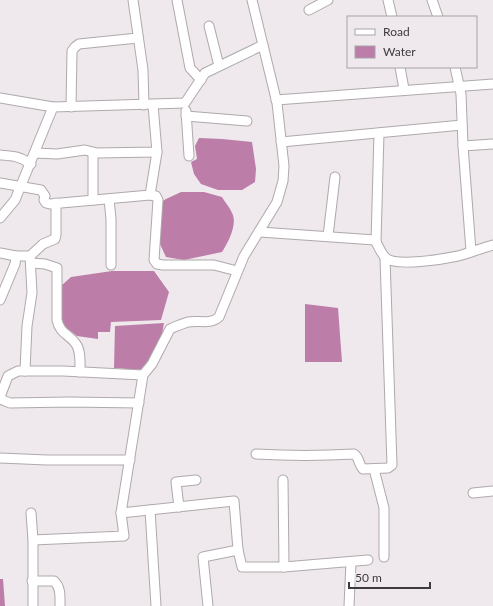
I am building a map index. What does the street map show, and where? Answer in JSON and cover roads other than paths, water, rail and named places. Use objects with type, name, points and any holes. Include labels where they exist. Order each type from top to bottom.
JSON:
[{"type":"street","points":[[133,0],[148,105],[157,152],[150,194]]},
{"type":"street","points":[[177,0],[190,68],[201,80]]},
{"type":"street","points":[[33,540],[124,536],[121,512],[143,376],[152,364],[170,329],[187,322],[210,322],[219,317],[244,256],[277,202],[281,192],[284,166],[276,100],[252,0]]},
{"type":"street","points":[[309,10],[328,0]]},
{"type":"street","points":[[388,0],[392,16]]},
{"type":"street","points":[[432,0],[438,16]]},
{"type":"street","points":[[210,26],[219,66]]},
{"type":"street","points":[[71,107],[72,51],[75,47],[80,44],[138,38]]},
{"type":"street","points":[[189,156],[186,103],[205,73],[263,45]]},
{"type":"street","points":[[400,68],[404,90]]},
{"type":"street","points":[[455,68],[462,94],[463,146],[471,251]]},
{"type":"street","points":[[276,100],[493,84]]},
{"type":"street","points":[[0,98],[53,107],[186,103]]},
{"type":"street","points":[[0,218],[15,200],[53,107]]},
{"type":"street","points":[[186,116],[247,120]]},
{"type":"street","points":[[281,142],[462,125]]},
{"type":"street","points":[[256,454],[306,456],[354,454],[359,459],[360,465],[363,469],[388,468],[392,465],[385,258],[376,242],[379,133]]},
{"type":"street","points":[[463,146],[493,144]]},
{"type":"street","points":[[35,153],[56,154],[85,150],[93,152],[157,152]]},
{"type":"street","points":[[93,152],[93,200]]},
{"type":"street","points":[[0,156],[16,156],[31,164]]},
{"type":"street","points":[[328,236],[335,177]]},
{"type":"street","points":[[0,183],[40,190],[45,196],[44,200],[46,203],[109,199],[150,194],[156,196],[158,200],[154,260],[157,264],[214,265],[237,271]]},
{"type":"street","points":[[109,199],[111,219],[111,265]]},
{"type":"street","points":[[25,371],[27,326],[32,293],[30,260],[43,244],[55,239],[56,203]]},
{"type":"street","points":[[260,232],[375,240],[376,242]]},
{"type":"street","points":[[385,258],[394,262],[440,260],[460,256],[471,251],[493,245]]},
{"type":"street","points":[[0,253],[57,268],[58,327],[76,343],[78,348],[80,372]]},
{"type":"street","points":[[0,300],[15,264],[16,256]]},
{"type":"street","points":[[139,403],[10,403],[0,398],[8,376],[18,371],[80,372],[143,376]]},
{"type":"street","points":[[0,458],[47,460],[130,460]]},
{"type":"street","points":[[374,469],[384,508],[384,557]]},
{"type":"street","points":[[179,507],[176,482],[196,480]]},
{"type":"street","points":[[283,480],[284,567]]},
{"type":"street","points":[[473,493],[493,491]]},
{"type":"street","points":[[121,512],[234,501],[238,550],[242,567],[284,567],[368,560]]},
{"type":"street","points":[[150,510],[156,606]]},
{"type":"street","points":[[30,513],[33,540],[33,606]]},
{"type":"street","points":[[208,606],[203,557],[238,550]]},
{"type":"street","points":[[349,606],[351,562]]},
{"type":"street","points":[[32,581],[54,581],[58,584],[60,606]]},
{"type":"water","points":[[199,138],[252,142],[256,169],[255,182],[242,190],[218,190],[201,184],[194,174],[191,162],[197,159],[195,146]]},
{"type":"water","points":[[181,192],[204,192],[222,197],[234,217],[234,222],[229,239],[222,252],[184,260],[166,257],[160,244],[159,203]]},
{"type":"water","points":[[112,271],[154,271],[169,292],[161,320],[111,322],[110,332],[98,332],[98,339],[77,336],[60,323],[62,285],[71,277]]},
{"type":"water","points":[[305,304],[338,308],[342,362],[305,362]]},
{"type":"water","points":[[164,323],[159,349],[153,361],[148,366],[140,370],[114,368],[115,326]]},
{"type":"water","points":[[0,579],[3,579],[5,606],[0,606]]}]
